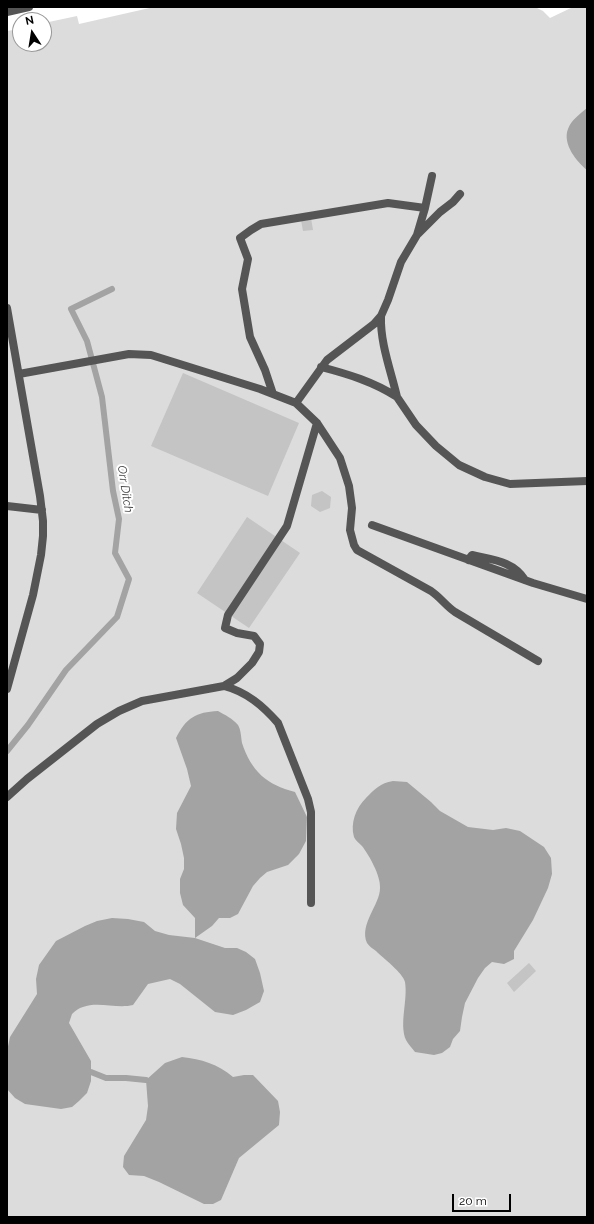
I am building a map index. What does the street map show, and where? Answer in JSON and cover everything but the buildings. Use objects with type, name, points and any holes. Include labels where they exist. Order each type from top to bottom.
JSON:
[{"type":"lane","points":[[7,12],[29,7]]},
{"type":"lane","points":[[417,235],[432,176]]},
{"type":"lane","points":[[460,194],[417,235],[401,262],[381,316],[380,324],[384,346],[397,397],[416,425],[436,446],[459,465],[485,477],[510,484],[587,481]]},
{"type":"lane","points":[[273,394],[265,370],[250,337],[242,289],[248,259],[240,238],[261,224],[366,206],[388,203],[424,208]]},
{"type":"lane","points":[[7,308],[42,510],[43,536],[33,595],[7,689]]},
{"type":"lane","points":[[296,403],[327,360],[374,324],[381,316]]},
{"type":"lane","points":[[19,374],[129,354],[150,355],[260,389],[296,403],[317,422],[340,458],[350,486],[352,508],[350,530],[357,550],[431,591],[440,597],[444,604],[455,612],[538,661]]},
{"type":"lane","points":[[321,367],[348,374],[383,388],[397,397]]},
{"type":"lane","points":[[7,797],[97,724],[119,711],[142,701],[224,686],[237,678],[252,663],[259,652],[260,644],[254,636],[237,633],[225,628],[228,615],[287,526],[317,422]]},
{"type":"lane","points":[[7,506],[42,510]]},
{"type":"lane","points":[[372,525],[525,581],[587,598]]},
{"type":"lane","points":[[224,686],[239,690],[255,701],[278,723],[308,799],[311,812],[311,903]]},
{"type":"shaded area","points":[[154,7],[535,7],[543,11],[550,18],[573,7],[587,7],[587,1217],[7,1217],[7,31],[12,30],[12,52],[52,52],[52,21],[77,16],[79,24]]},
{"type":"shaded area","points":[[587,108],[587,170],[572,152],[567,141],[567,135],[571,123]]},
{"type":"shaded area","points":[[218,711],[238,725],[242,743],[255,769],[268,781],[295,792],[307,817],[306,841],[299,854],[288,865],[267,872],[260,878],[253,886],[238,914],[230,918],[219,918],[212,926],[195,938],[195,918],[183,905],[180,893],[180,879],[184,869],[184,858],[176,829],[177,813],[191,786],[187,769],[176,738],[184,725],[192,717]]},
{"type":"shaded area","points":[[393,781],[407,782],[440,811],[468,827],[493,830],[506,828],[520,831],[544,847],[551,858],[552,874],[548,888],[533,920],[514,951],[514,959],[504,964],[492,962],[485,968],[465,1003],[460,1031],[453,1039],[450,1047],[442,1053],[434,1055],[415,1052],[407,1042],[403,1027],[406,989],[405,982],[401,974],[367,943],[365,936],[368,922],[379,894],[380,883],[377,872],[371,860],[354,837],[353,821],[359,806],[375,789],[381,785]]},
{"type":"shaded area","points":[[112,918],[144,922],[155,931],[169,935],[195,938],[225,948],[237,948],[246,952],[255,959],[264,991],[260,1002],[233,1015],[215,1012],[180,984],[170,979],[148,984],[133,1005],[89,1005],[80,1008],[72,1014],[69,1023],[91,1061],[91,1081],[87,1093],[72,1107],[61,1109],[25,1104],[15,1098],[7,1089],[7,1051],[10,1037],[37,994],[36,979],[39,965],[56,941],[97,921]]},
{"type":"shaded area","points":[[182,1057],[209,1063],[227,1072],[233,1077],[253,1075],[278,1101],[280,1112],[279,1125],[239,1158],[221,1200],[213,1204],[204,1204],[144,1176],[129,1175],[123,1167],[124,1156],[146,1120],[148,1106],[146,1080],[165,1063]]},
{"type":"waterway","name":"Orr Ditch","points":[[7,751],[28,725],[66,670],[117,617],[129,579],[115,553],[119,519],[113,491],[102,397],[87,341],[71,309],[112,289]]},
{"type":"waterway","points":[[91,1072],[106,1078],[146,1080]]}]
